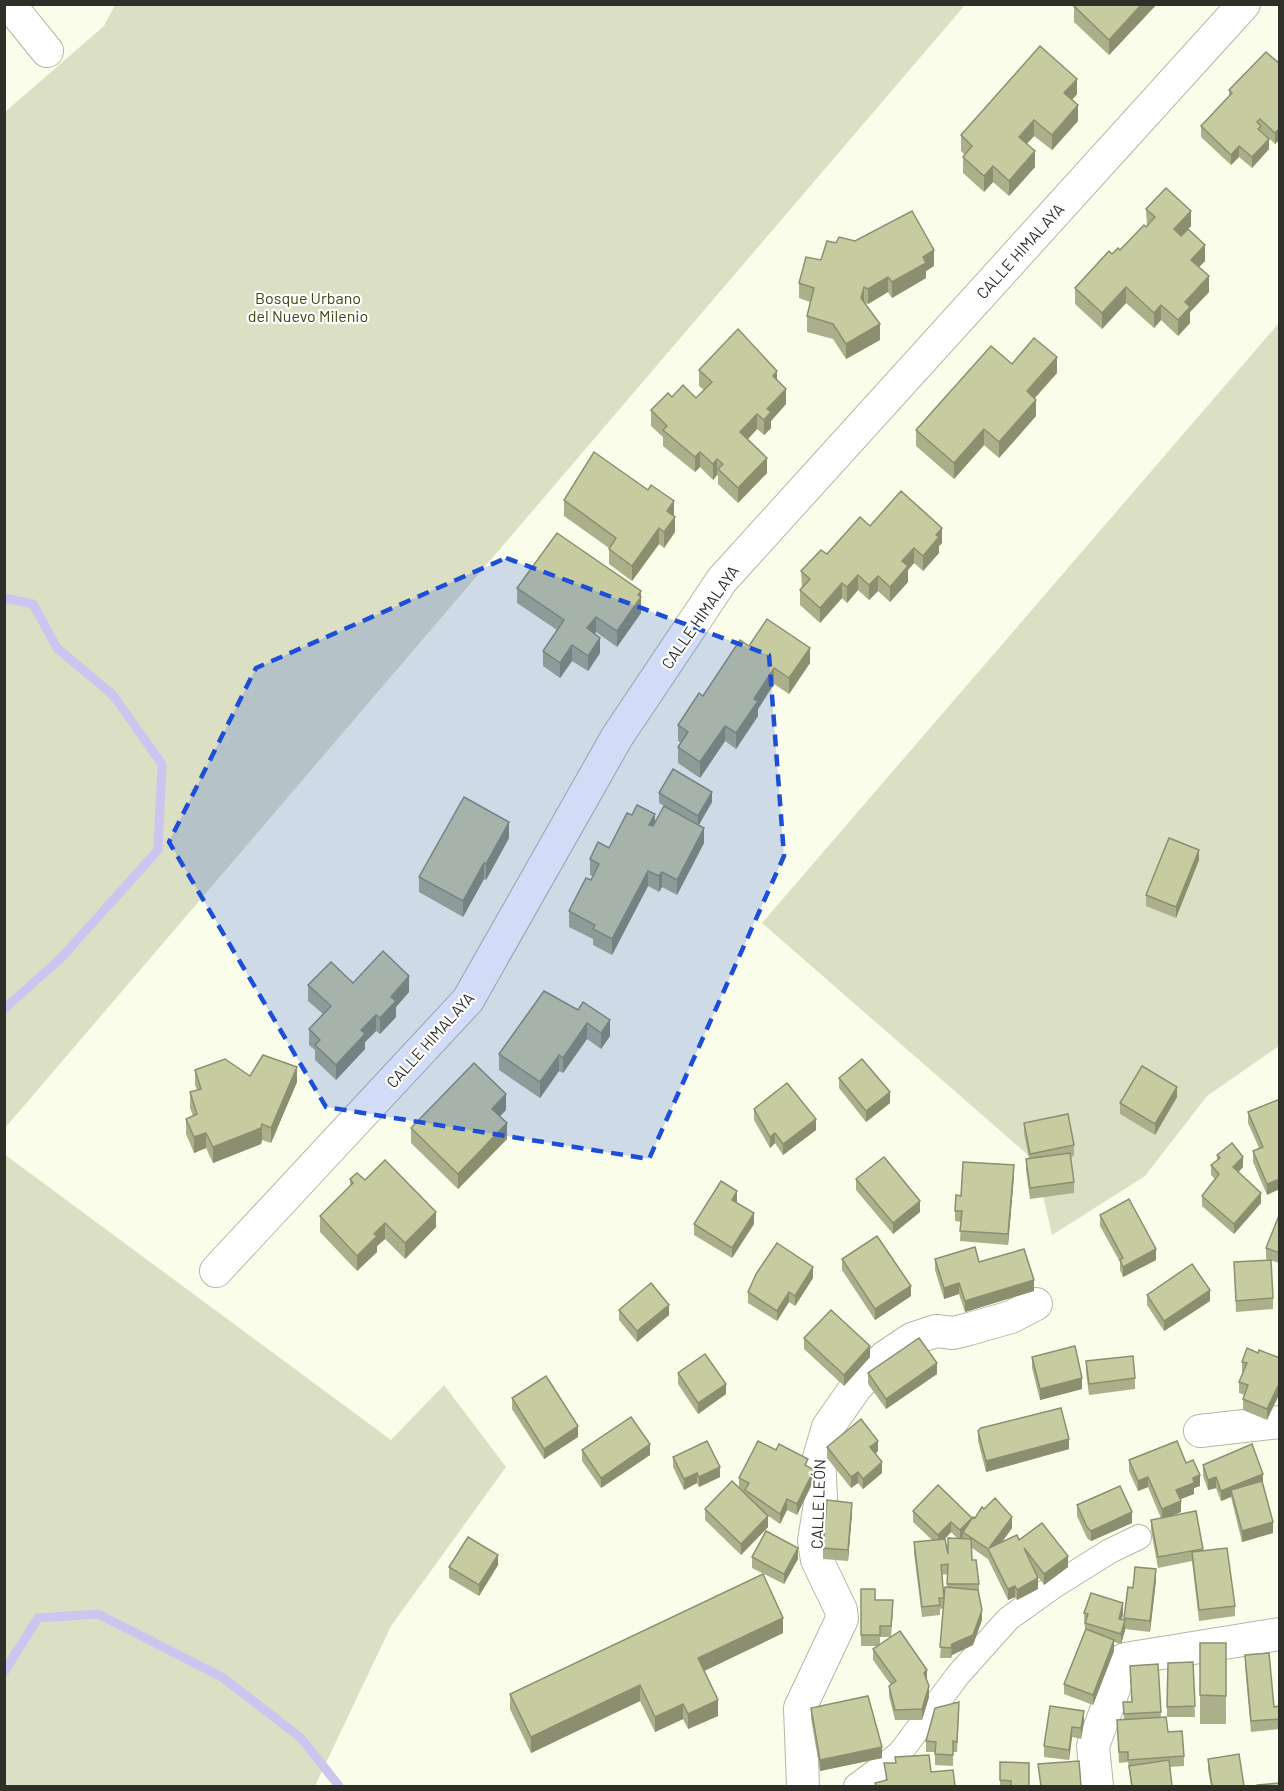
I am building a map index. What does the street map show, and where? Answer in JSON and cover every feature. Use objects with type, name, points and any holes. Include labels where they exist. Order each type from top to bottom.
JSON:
[{"type":"street","points":[[9,4],[47,51]]},
{"type":"street","name":"CALLE HIMALAYA","points":[[216,1271],[468,1000],[617,737],[722,580],[1244,4]]},
{"type":"street","name":"CALLE LEÓN","points":[[803,1786],[800,1708],[842,1619],[841,1610],[817,1560],[814,1540],[821,1497],[819,1458],[828,1427],[863,1380],[885,1357],[912,1339],[936,1330],[953,1333],[969,1329],[1011,1317],[1036,1304]]},
{"type":"street","points":[[1200,1431],[1280,1422]]},
{"type":"street","points":[[856,1786],[900,1753],[958,1675],[1008,1619],[1054,1586],[1139,1537]]},
{"type":"street","points":[[1097,1786],[1093,1746],[1125,1659],[1280,1634]]},
{"type":"highlighted area","points":[[506,558],[769,655],[784,856],[649,1159],[326,1107],[169,842],[256,668]]},
{"type":"green space","name":"Bosque Urbano del Nuevo Milenio","points":[[115,5],[965,5],[5,1128],[5,112],[104,26]]},
{"type":"green space","points":[[1279,323],[1279,1046],[1207,1096],[1145,1176],[1052,1235],[1035,1161],[762,923]]},
{"type":"green space","points":[[4,1154],[391,1440],[444,1385],[506,1467],[391,1626],[315,1786],[5,1786]]},
{"type":"building","points":[[1075,4],[1142,4],[1109,40],[1074,6]]},
{"type":"building","points":[[1040,46],[1077,79],[1064,93],[1078,105],[1052,135],[1034,120],[1019,137],[1035,151],[1009,181],[993,166],[984,176],[963,157],[972,146],[961,135]]},
{"type":"building","points":[[1266,52],[1280,64],[1280,128],[1275,133],[1260,119],[1257,122],[1261,126],[1258,129],[1269,139],[1252,157],[1239,146],[1231,155],[1201,126],[1232,93],[1229,90]]},
{"type":"building","points":[[1166,188],[1191,211],[1174,229],[1181,236],[1188,229],[1205,245],[1191,260],[1209,276],[1185,302],[1190,307],[1178,320],[1161,305],[1154,313],[1126,287],[1102,313],[1075,288],[1109,251],[1112,254],[1118,248],[1120,250],[1144,225],[1146,227],[1155,217],[1146,209]]},
{"type":"building","points":[[912,211],[934,250],[923,257],[926,263],[892,282],[888,277],[868,289],[864,287],[861,298],[880,324],[846,344],[833,324],[807,316],[814,288],[799,283],[806,257],[821,260],[827,241],[836,243],[839,237],[855,241]]},
{"type":"building","points":[[738,329],[777,371],[773,376],[786,389],[767,409],[771,412],[764,420],[757,414],[740,432],[767,458],[738,488],[718,469],[723,464],[717,459],[713,464],[700,452],[695,457],[663,430],[667,426],[651,410],[668,393],[672,397],[683,385],[696,398],[712,382],[699,370]]},
{"type":"building","points":[[1034,338],[1057,357],[1027,391],[1036,400],[999,442],[984,429],[954,463],[916,430],[991,346],[1012,364]]},
{"type":"building","points":[[594,452],[648,490],[651,485],[674,501],[667,511],[675,517],[664,532],[659,528],[632,566],[609,549],[616,538],[564,500]]},
{"type":"building","points":[[901,491],[942,528],[936,535],[939,537],[923,556],[914,548],[902,561],[908,566],[890,587],[878,576],[869,585],[858,575],[847,587],[842,583],[820,608],[800,590],[810,579],[801,571],[821,550],[827,554],[860,517],[870,526]]},
{"type":"building","points":[[557,533],[641,591],[638,595],[641,597],[617,631],[596,617],[587,628],[600,638],[588,656],[572,645],[560,663],[543,651],[564,620],[517,588]]},
{"type":"building","points":[[767,619],[810,648],[789,678],[774,668],[754,699],[758,701],[736,733],[725,726],[700,762],[678,747],[688,732],[678,725],[699,693],[703,696],[740,640],[749,646]]},
{"type":"building","points":[[673,769],[712,792],[698,816],[659,793]]},
{"type":"building","points":[[464,797],[509,822],[463,901],[419,877]]},
{"type":"building","points":[[637,805],[655,814],[649,825],[653,826],[664,806],[704,828],[677,880],[662,872],[659,876],[648,871],[612,939],[593,929],[595,925],[569,911],[586,878],[591,880],[599,864],[590,859],[598,842],[609,848],[627,813],[632,815]]},
{"type":"building","points":[[1169,838],[1199,850],[1176,907],[1146,895]]},
{"type":"building","points":[[383,951],[409,976],[391,997],[396,1001],[380,1018],[376,1015],[361,1030],[365,1034],[336,1065],[315,1045],[320,1040],[309,1029],[331,1006],[308,985],[331,962],[353,983]]},
{"type":"building","points":[[544,991],[578,1010],[583,1002],[610,1020],[601,1033],[587,1023],[563,1058],[559,1055],[540,1082],[499,1054]]},
{"type":"building","points":[[263,1055],[297,1067],[271,1128],[262,1124],[261,1128],[213,1147],[206,1133],[194,1137],[186,1119],[197,1114],[190,1092],[201,1089],[195,1070],[225,1059],[250,1076]]},
{"type":"building","points":[[862,1059],[890,1092],[866,1111],[839,1078]]},
{"type":"building","points":[[474,1063],[506,1094],[492,1109],[507,1123],[458,1174],[411,1128]]},
{"type":"building","points":[[1142,1066],[1177,1087],[1155,1124],[1120,1103]]},
{"type":"building","points":[[787,1083],[816,1119],[783,1144],[775,1133],[770,1137],[754,1109]]},
{"type":"building","points":[[1280,1099],[1280,1179],[1267,1184],[1253,1151],[1263,1147],[1248,1112]]},
{"type":"building","points":[[1068,1114],[1074,1145],[1030,1154],[1024,1123]]},
{"type":"building","points":[[1232,1143],[1243,1157],[1233,1167],[1261,1193],[1234,1224],[1202,1196],[1219,1174],[1211,1165],[1220,1158],[1217,1155]]},
{"type":"building","points":[[1070,1153],[1074,1182],[1030,1188],[1026,1159]]},
{"type":"building","points":[[884,1157],[920,1201],[893,1223],[856,1179]]},
{"type":"building","points":[[385,1160],[436,1212],[405,1243],[385,1223],[374,1234],[377,1236],[357,1256],[320,1216],[353,1183],[350,1179],[357,1173],[365,1180]]},
{"type":"building","points":[[963,1162],[1014,1165],[1008,1234],[960,1231],[962,1211],[955,1211],[956,1195],[961,1196]]},
{"type":"building","points":[[721,1181],[737,1191],[732,1200],[754,1213],[732,1248],[694,1224]]},
{"type":"building","points":[[1129,1199],[1156,1249],[1123,1267],[1120,1260],[1123,1258],[1100,1215]]},
{"type":"building","points":[[1280,1213],[1280,1253],[1266,1248]]},
{"type":"building","points":[[877,1236],[911,1286],[875,1309],[842,1259]]},
{"type":"building","points":[[777,1243],[813,1267],[795,1296],[789,1292],[777,1311],[748,1292],[756,1274]]},
{"type":"building","points":[[975,1247],[979,1262],[1024,1249],[1034,1280],[965,1301],[959,1283],[944,1288],[935,1259]]},
{"type":"building","points":[[1271,1260],[1273,1298],[1236,1301],[1234,1262]]},
{"type":"building","points":[[1192,1264],[1210,1290],[1164,1321],[1147,1295]]},
{"type":"building","points":[[651,1283],[669,1305],[637,1331],[619,1310]]},
{"type":"building","points":[[831,1310],[870,1346],[844,1375],[804,1338]]},
{"type":"building","points":[[919,1338],[937,1363],[886,1399],[868,1373]]},
{"type":"building","points":[[1075,1346],[1082,1378],[1040,1389],[1032,1357]]},
{"type":"building","points":[[1247,1348],[1280,1358],[1280,1382],[1267,1409],[1243,1399],[1248,1385],[1239,1382],[1247,1363],[1242,1362]]},
{"type":"building","points":[[705,1354],[726,1384],[698,1403],[678,1373]]},
{"type":"building","points":[[1133,1356],[1135,1378],[1089,1384],[1086,1361]]},
{"type":"building","points":[[546,1376],[578,1426],[544,1449],[512,1398]]},
{"type":"building","points":[[1061,1408],[1069,1439],[986,1461],[978,1431],[981,1428]]},
{"type":"building","points":[[631,1417],[650,1444],[601,1478],[582,1450]]},
{"type":"building","points":[[861,1419],[878,1441],[870,1447],[882,1462],[863,1479],[858,1472],[851,1477],[827,1447]]},
{"type":"building","points":[[707,1441],[720,1467],[699,1477],[697,1473],[684,1479],[673,1457]]},
{"type":"building","points":[[758,1441],[776,1450],[779,1444],[808,1459],[805,1465],[814,1470],[797,1504],[787,1499],[780,1514],[745,1490],[749,1483],[739,1478]]},
{"type":"building","points":[[1177,1441],[1186,1463],[1193,1460],[1200,1475],[1193,1478],[1194,1483],[1176,1490],[1181,1501],[1162,1509],[1148,1477],[1138,1481],[1129,1460]]},
{"type":"building","points":[[1252,1444],[1263,1474],[1221,1491],[1216,1477],[1208,1480],[1203,1465]]},
{"type":"building","points":[[732,1481],[768,1516],[741,1544],[705,1509]]},
{"type":"building","points":[[1262,1481],[1273,1522],[1242,1531],[1231,1490]]},
{"type":"building","points":[[938,1485],[972,1518],[960,1530],[951,1522],[938,1535],[913,1511]]},
{"type":"building","points":[[1120,1486],[1132,1512],[1091,1531],[1077,1505]]},
{"type":"building","points":[[995,1498],[1012,1517],[989,1548],[1017,1535],[1019,1540],[1042,1523],[1068,1556],[1044,1574],[1024,1548],[1038,1578],[1017,1590],[1015,1586],[1008,1589],[988,1549],[963,1532],[982,1507],[984,1509]]},
{"type":"building","points":[[827,1500],[852,1503],[848,1550],[823,1548]]},
{"type":"building","points":[[1196,1511],[1203,1549],[1158,1557],[1151,1520]]},
{"type":"building","points":[[766,1531],[798,1548],[784,1574],[752,1557]]},
{"type":"building","points":[[468,1537],[498,1555],[479,1585],[449,1567]]},
{"type":"building","points":[[948,1538],[971,1539],[972,1560],[976,1560],[979,1584],[947,1584],[948,1564],[941,1565],[944,1598],[939,1598],[940,1605],[922,1607],[914,1542],[945,1539],[948,1554]]},
{"type":"building","points":[[1227,1548],[1235,1606],[1199,1610],[1192,1552]]},
{"type":"building","points":[[1135,1567],[1156,1569],[1150,1621],[1124,1618],[1128,1587],[1133,1588]]},
{"type":"building","points":[[763,1574],[783,1618],[698,1658],[718,1700],[688,1714],[683,1704],[655,1717],[640,1685],[531,1737],[510,1694]]},
{"type":"building","points":[[945,1587],[978,1590],[982,1610],[973,1635],[952,1644],[951,1648],[940,1647]]},
{"type":"building","points":[[861,1589],[875,1589],[875,1600],[893,1600],[891,1626],[880,1626],[880,1635],[861,1635]]},
{"type":"building","points":[[1091,1593],[1123,1603],[1119,1619],[1125,1620],[1121,1634],[1085,1623],[1088,1614],[1084,1613]]},
{"type":"building","points":[[1086,1629],[1114,1640],[1093,1695],[1064,1684]]},
{"type":"building","points":[[900,1631],[927,1670],[924,1673],[929,1686],[922,1709],[895,1710],[889,1686],[896,1681],[873,1649]]},
{"type":"building","points":[[1200,1643],[1226,1643],[1226,1696],[1200,1695]]},
{"type":"building","points":[[1269,1653],[1274,1707],[1279,1706],[1280,1719],[1251,1721],[1245,1655]]},
{"type":"building","points":[[1193,1662],[1195,1706],[1167,1707],[1168,1663]]},
{"type":"building","points":[[1158,1664],[1161,1712],[1124,1714],[1123,1702],[1132,1702],[1130,1666]]},
{"type":"building","points":[[868,1696],[882,1747],[820,1760],[811,1708]]},
{"type":"building","points":[[959,1702],[957,1742],[953,1741],[953,1755],[935,1754],[936,1742],[926,1741],[935,1708]]},
{"type":"building","points":[[1050,1706],[1084,1711],[1081,1728],[1072,1727],[1069,1750],[1044,1746]]},
{"type":"building","points":[[1166,1717],[1168,1732],[1182,1731],[1184,1756],[1128,1760],[1128,1752],[1119,1752],[1117,1720]]},
{"type":"building","points":[[1239,1754],[1244,1786],[1212,1786],[1208,1759]]},
{"type":"building","points":[[929,1755],[931,1772],[953,1770],[955,1786],[876,1786],[875,1783],[887,1780],[884,1763],[896,1763],[895,1757]]},
{"type":"building","points":[[1169,1760],[1172,1786],[1132,1786],[1129,1766]]},
{"type":"building","points":[[1079,1761],[1081,1786],[1041,1786],[1038,1764]]},
{"type":"building","points":[[1000,1762],[1029,1763],[1029,1786],[1011,1786],[1011,1781],[1000,1780]]},
{"type":"building","points":[[1280,1783],[1280,1786],[1257,1786],[1257,1785]]},
{"type":"waterway","points":[[4,598],[33,604],[57,648],[113,695],[162,764],[158,850],[61,958],[4,1009]]},
{"type":"waterway","points":[[4,1672],[38,1618],[98,1614],[222,1677],[301,1738],[339,1786]]}]
